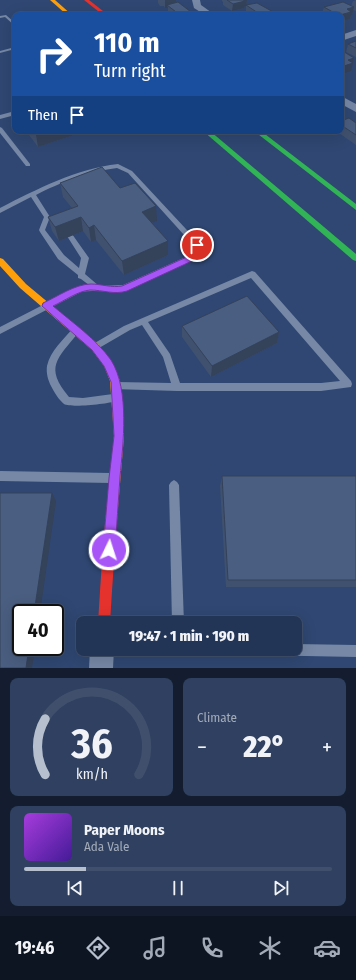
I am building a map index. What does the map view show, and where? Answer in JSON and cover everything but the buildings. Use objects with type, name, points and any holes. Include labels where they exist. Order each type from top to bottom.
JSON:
[{"type":"main road","points":[[52,0],[66,12]]},
{"type":"main road","points":[[86,0],[102,12]]},
{"type":"main road","points":[[210,134],[356,258]]},
{"type":"main road","points":[[260,134],[356,208]]},
{"type":"main road","points":[[304,215],[356,266]]},
{"type":"main road","points":[[0,260],[23,286],[95,347],[108,364],[116,386],[119,436],[114,478],[104,616]]},
{"type":"street","points":[[196,0],[197,6],[206,12]]},
{"type":"street","points":[[344,37],[356,33]]},
{"type":"street","points":[[344,101],[356,109]]},
{"type":"street","points":[[101,668],[102,656]]},
{"type":"lane","points":[[0,17],[6,16],[12,22]]},
{"type":"lane","points":[[0,52],[12,49]]},
{"type":"lane","points":[[0,117],[12,114]]},
{"type":"lane","points":[[0,129],[28,165]]},
{"type":"lane","points":[[0,211],[44,188],[101,168],[118,166],[130,172],[197,245],[198,250],[196,255],[191,258],[124,288],[116,290],[89,287],[79,290],[0,331]]},
{"type":"lane","points":[[32,194],[50,218],[42,230],[61,257],[81,276],[96,287]]},
{"type":"lane","points":[[70,236],[85,258],[81,276]]},
{"type":"lane","points":[[95,347],[127,328],[252,274],[348,384],[321,387],[116,386]]},
{"type":"lane","points":[[143,321],[167,356],[177,387]]},
{"type":"lane","points":[[76,330],[54,358],[50,373],[55,388],[67,401],[83,402],[116,398]]},
{"type":"lane","points":[[0,476],[114,478]]},
{"type":"lane","points":[[174,485],[178,616]]},
{"type":"lane","points":[[302,650],[356,651]]},
{"type":"traffic: fast","points":[[210,134],[356,258]]},
{"type":"traffic: fast","points":[[261,134],[356,208]]},
{"type":"traffic: slow","points":[[52,0],[66,12]]},
{"type":"traffic: slow","points":[[0,261],[23,286],[95,347],[108,364],[115,381],[119,436],[109,544]]},
{"type":"traffic: jam","points":[[86,0],[102,12]]},
{"type":"traffic: jam","points":[[104,616],[109,544]]},
{"type":"route","points":[[109,550],[114,478],[119,436],[115,382],[108,364],[95,347],[46,306],[79,290],[89,287],[107,290],[124,288],[191,258],[196,255],[198,250],[197,245]]}]
